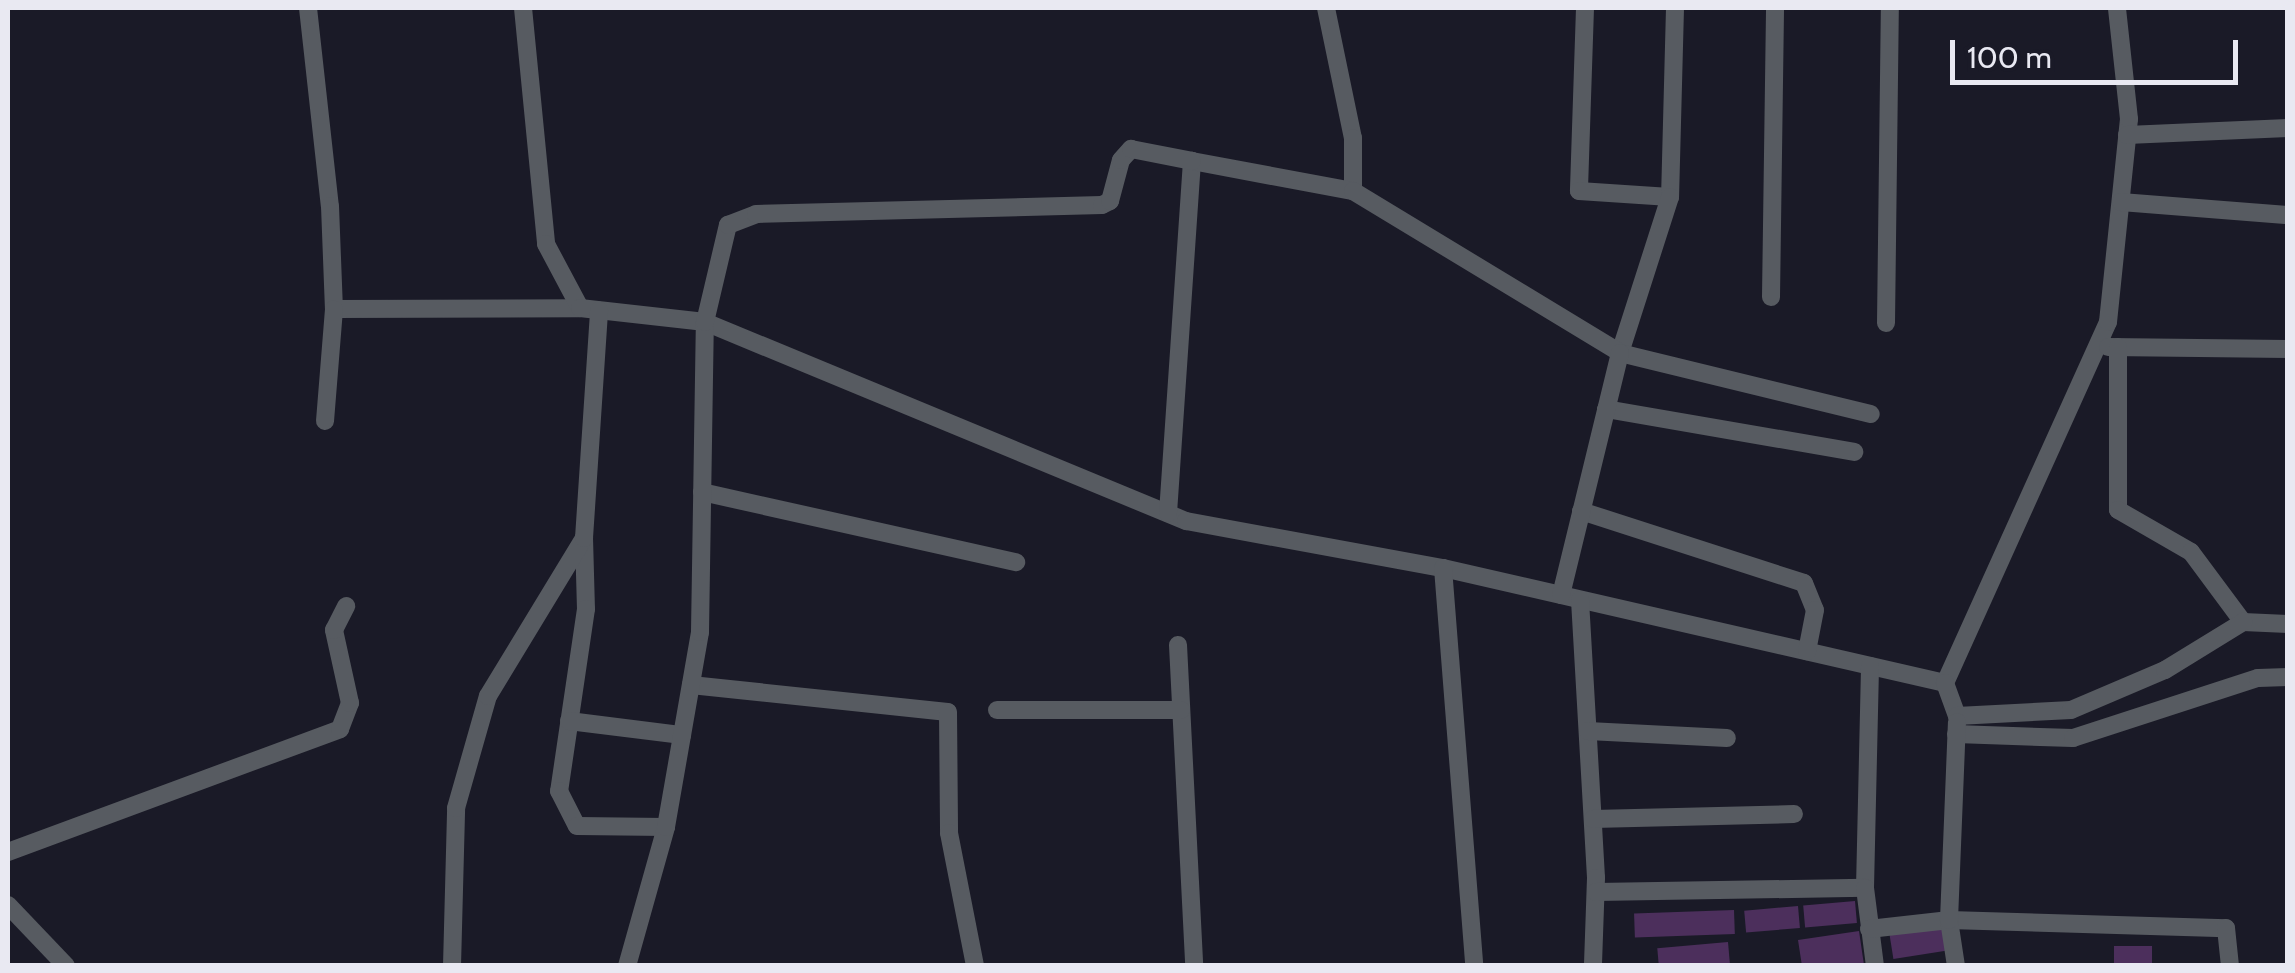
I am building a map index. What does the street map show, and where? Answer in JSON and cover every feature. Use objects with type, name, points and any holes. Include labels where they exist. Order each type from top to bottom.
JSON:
[{"type":"street","points":[[308,8],[330,206],[334,309],[325,422]]},
{"type":"street","points":[[522,8],[546,244],[590,309],[586,608],[559,790],[577,826],[666,827]]},
{"type":"street","points":[[1326,8],[1353,138],[1353,191]]},
{"type":"street","points":[[1585,8],[1580,190],[1670,197]]},
{"type":"street","points":[[1561,595],[1620,353],[1670,197],[1676,8]]},
{"type":"street","points":[[1772,297],[1775,8]]},
{"type":"street","points":[[1886,323],[1890,8]]},
{"type":"street","points":[[1956,966],[1949,920],[1957,725],[1945,683],[2108,322],[2128,135],[2117,8]]},
{"type":"street","points":[[2128,135],[2288,128]]},
{"type":"street","points":[[627,966],[666,827],[700,632],[704,322],[728,225],[740,216],[1102,205],[1110,201],[1121,160],[1131,149],[1353,191],[1620,353],[1871,414]]},
{"type":"street","points":[[1168,513],[1192,162]]},
{"type":"street","points":[[2120,202],[2288,215]]},
{"type":"street","points":[[334,309],[590,309],[704,322],[1168,513],[1442,568],[1945,683]]},
{"type":"street","points":[[2097,347],[2288,348]]},
{"type":"street","points":[[2118,347],[2118,510],[2191,552],[2243,622]]},
{"type":"street","points":[[1606,409],[1854,452]]},
{"type":"street","points":[[702,492],[1016,562]]},
{"type":"street","points":[[1582,511],[1804,583],[1815,610],[1807,651]]},
{"type":"street","points":[[452,966],[456,808],[488,696],[584,538]]},
{"type":"street","points":[[1442,568],[1474,966]]},
{"type":"street","points":[[1580,600],[1596,892],[1593,966]]},
{"type":"street","points":[[8,852],[340,729],[350,703],[334,630],[346,606]]},
{"type":"street","points":[[1957,725],[2071,710],[2106,700],[2243,622],[2288,624]]},
{"type":"street","points":[[1178,645],[1194,966]]},
{"type":"street","points":[[1870,666],[1865,888],[1875,966]]},
{"type":"street","points":[[1957,725],[2072,738],[2258,678],[2288,677]]},
{"type":"street","points":[[691,684],[948,712],[949,834],[975,966]]},
{"type":"street","points":[[996,710],[1181,710]]},
{"type":"street","points":[[569,721],[682,735]]},
{"type":"street","points":[[1588,731],[1727,738]]},
{"type":"street","points":[[1593,819],[1794,814]]},
{"type":"street","points":[[1596,892],[1865,888]]},
{"type":"street","points":[[8,905],[66,966]]},
{"type":"street","points":[[1869,929],[1949,920],[2226,928],[2230,966]]},
{"type":"building","points":[[1855,901],[1857,923],[1805,927],[1803,906]]},
{"type":"building","points":[[1798,906],[1800,928],[1746,933],[1744,911]]},
{"type":"building","points":[[1734,910],[1735,934],[1635,937],[1634,913]]},
{"type":"building","points":[[1942,927],[1946,951],[1893,959],[1890,935]]},
{"type":"building","points":[[1859,931],[1864,965],[1802,966],[1798,940]]},
{"type":"building","points":[[1728,942],[1730,963],[1659,966],[1657,948]]},
{"type":"building","points":[[2114,946],[2152,946],[2152,966],[2114,966]]}]
